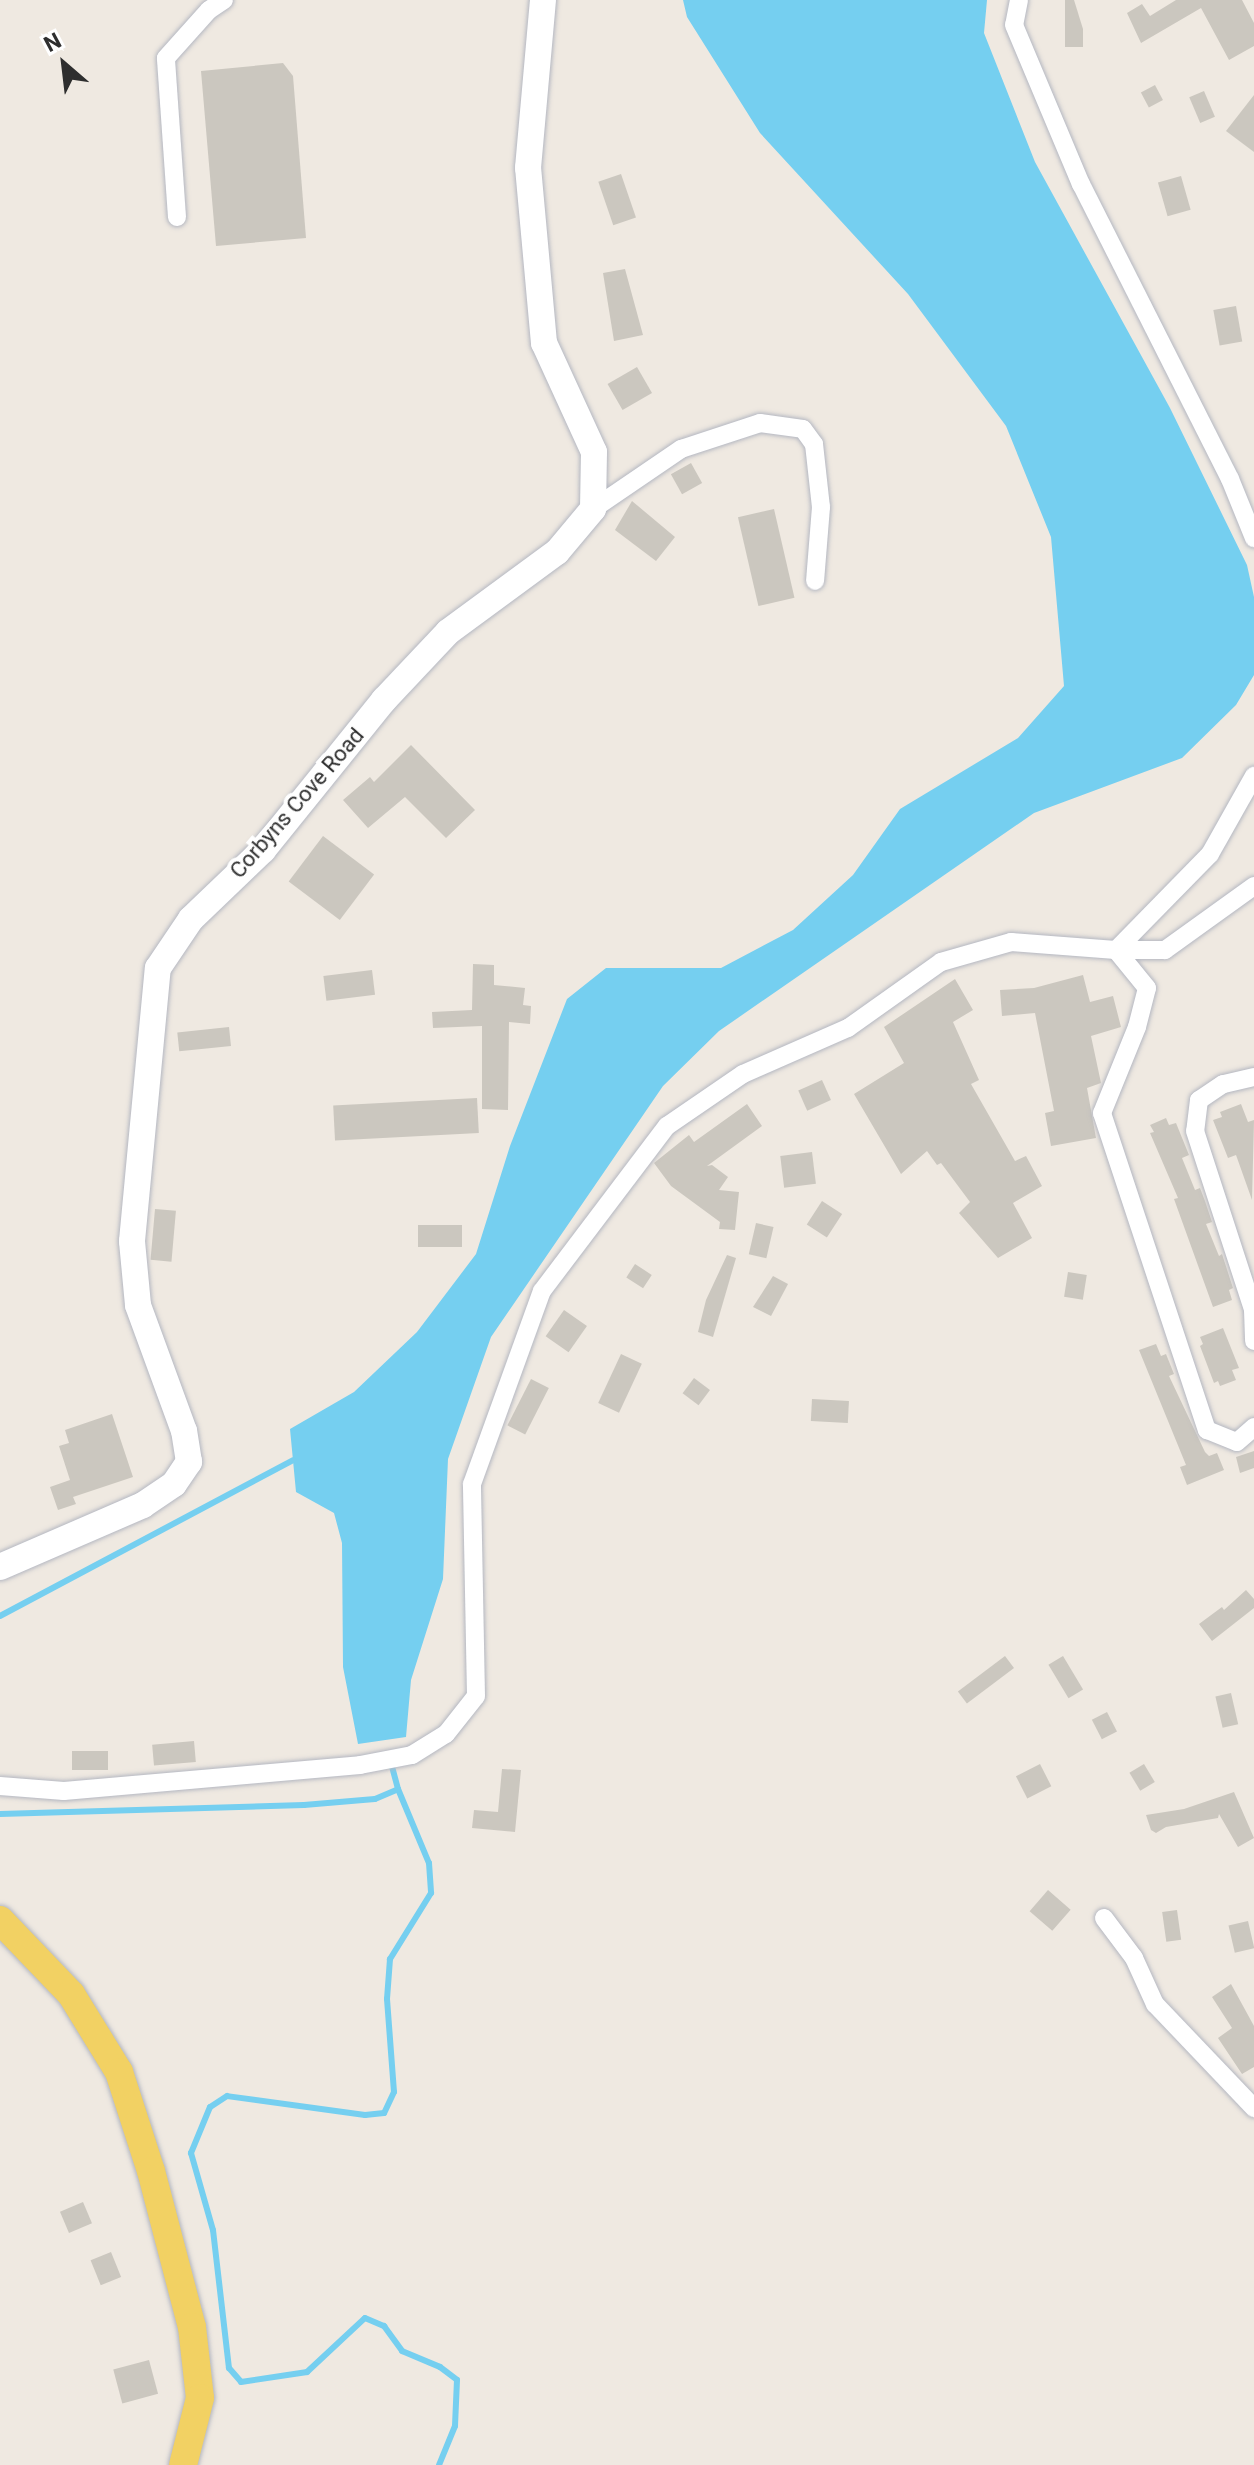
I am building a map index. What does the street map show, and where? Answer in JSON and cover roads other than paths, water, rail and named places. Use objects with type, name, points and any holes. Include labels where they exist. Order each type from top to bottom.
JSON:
[{"type":"main road","points":[[543,0],[528,168],[544,343],[594,452],[593,509]]},
{"type":"main road","name":"Corbyns Cove Road","points":[[0,1567],[143,1505],[174,1484],[189,1462],[184,1431],[138,1305],[132,1241],[158,968],[191,919],[263,850],[384,700],[448,632],[557,552],[593,509]]},
{"type":"main road","points":[[0,1920],[71,1994],[119,2072],[151,2171],[192,2327],[200,2398],[183,2465]]},
{"type":"street","points":[[177,217],[166,58],[209,10],[224,0]]},
{"type":"street","points":[[1019,0],[1014,25],[1081,184],[1230,479],[1254,538]]},
{"type":"street","points":[[593,509],[681,449],[760,423],[803,429],[814,444],[821,507],[815,581]]},
{"type":"street","points":[[1116,950],[1210,854],[1254,776]]},
{"type":"street","points":[[0,1786],[64,1791],[360,1765],[412,1755],[446,1734],[476,1696],[472,1484],[542,1291],[667,1126],[743,1074],[848,1028],[941,962],[1011,942],[1116,950],[1165,950],[1254,886]]},
{"type":"street","points":[[1116,950],[1147,988],[1137,1027],[1102,1113],[1207,1430],[1237,1442],[1254,1427]]},
{"type":"street","points":[[1254,1077],[1223,1084],[1199,1100],[1195,1131],[1253,1310],[1254,1341]]},
{"type":"street","points":[[1104,1918],[1134,1958],[1155,2004],[1254,2108]]},
{"type":"water","points":[[683,0],[987,0],[984,33],[1035,162],[1170,408],[1247,565],[1254,597],[1254,675],[1236,705],[1182,758],[1034,813],[719,1031],[663,1086],[491,1337],[448,1459],[443,1579],[411,1680],[406,1737],[358,1744],[343,1667],[342,1543],[334,1513],[296,1492],[290,1429],[354,1392],[417,1332],[476,1254],[510,1146],[567,999],[606,968],[721,968],[793,930],[853,875],[900,809],[1018,738],[1064,686],[1051,537],[1006,426],[908,294],[760,133],[687,17]]},
{"type":"waterway","points":[[0,1616],[293,1460]]},
{"type":"waterway","points":[[0,1814],[304,1805],[375,1799],[398,1789],[392,1767]]},
{"type":"waterway","points":[[398,1789],[429,1863],[431,1893],[390,1959],[387,1999],[394,2092],[384,2113],[365,2115],[227,2096],[210,2107],[191,2153],[213,2230],[229,2368],[241,2382],[307,2372],[365,2318],[384,2326],[402,2351],[440,2367],[457,2380],[455,2426],[439,2465]]}]
